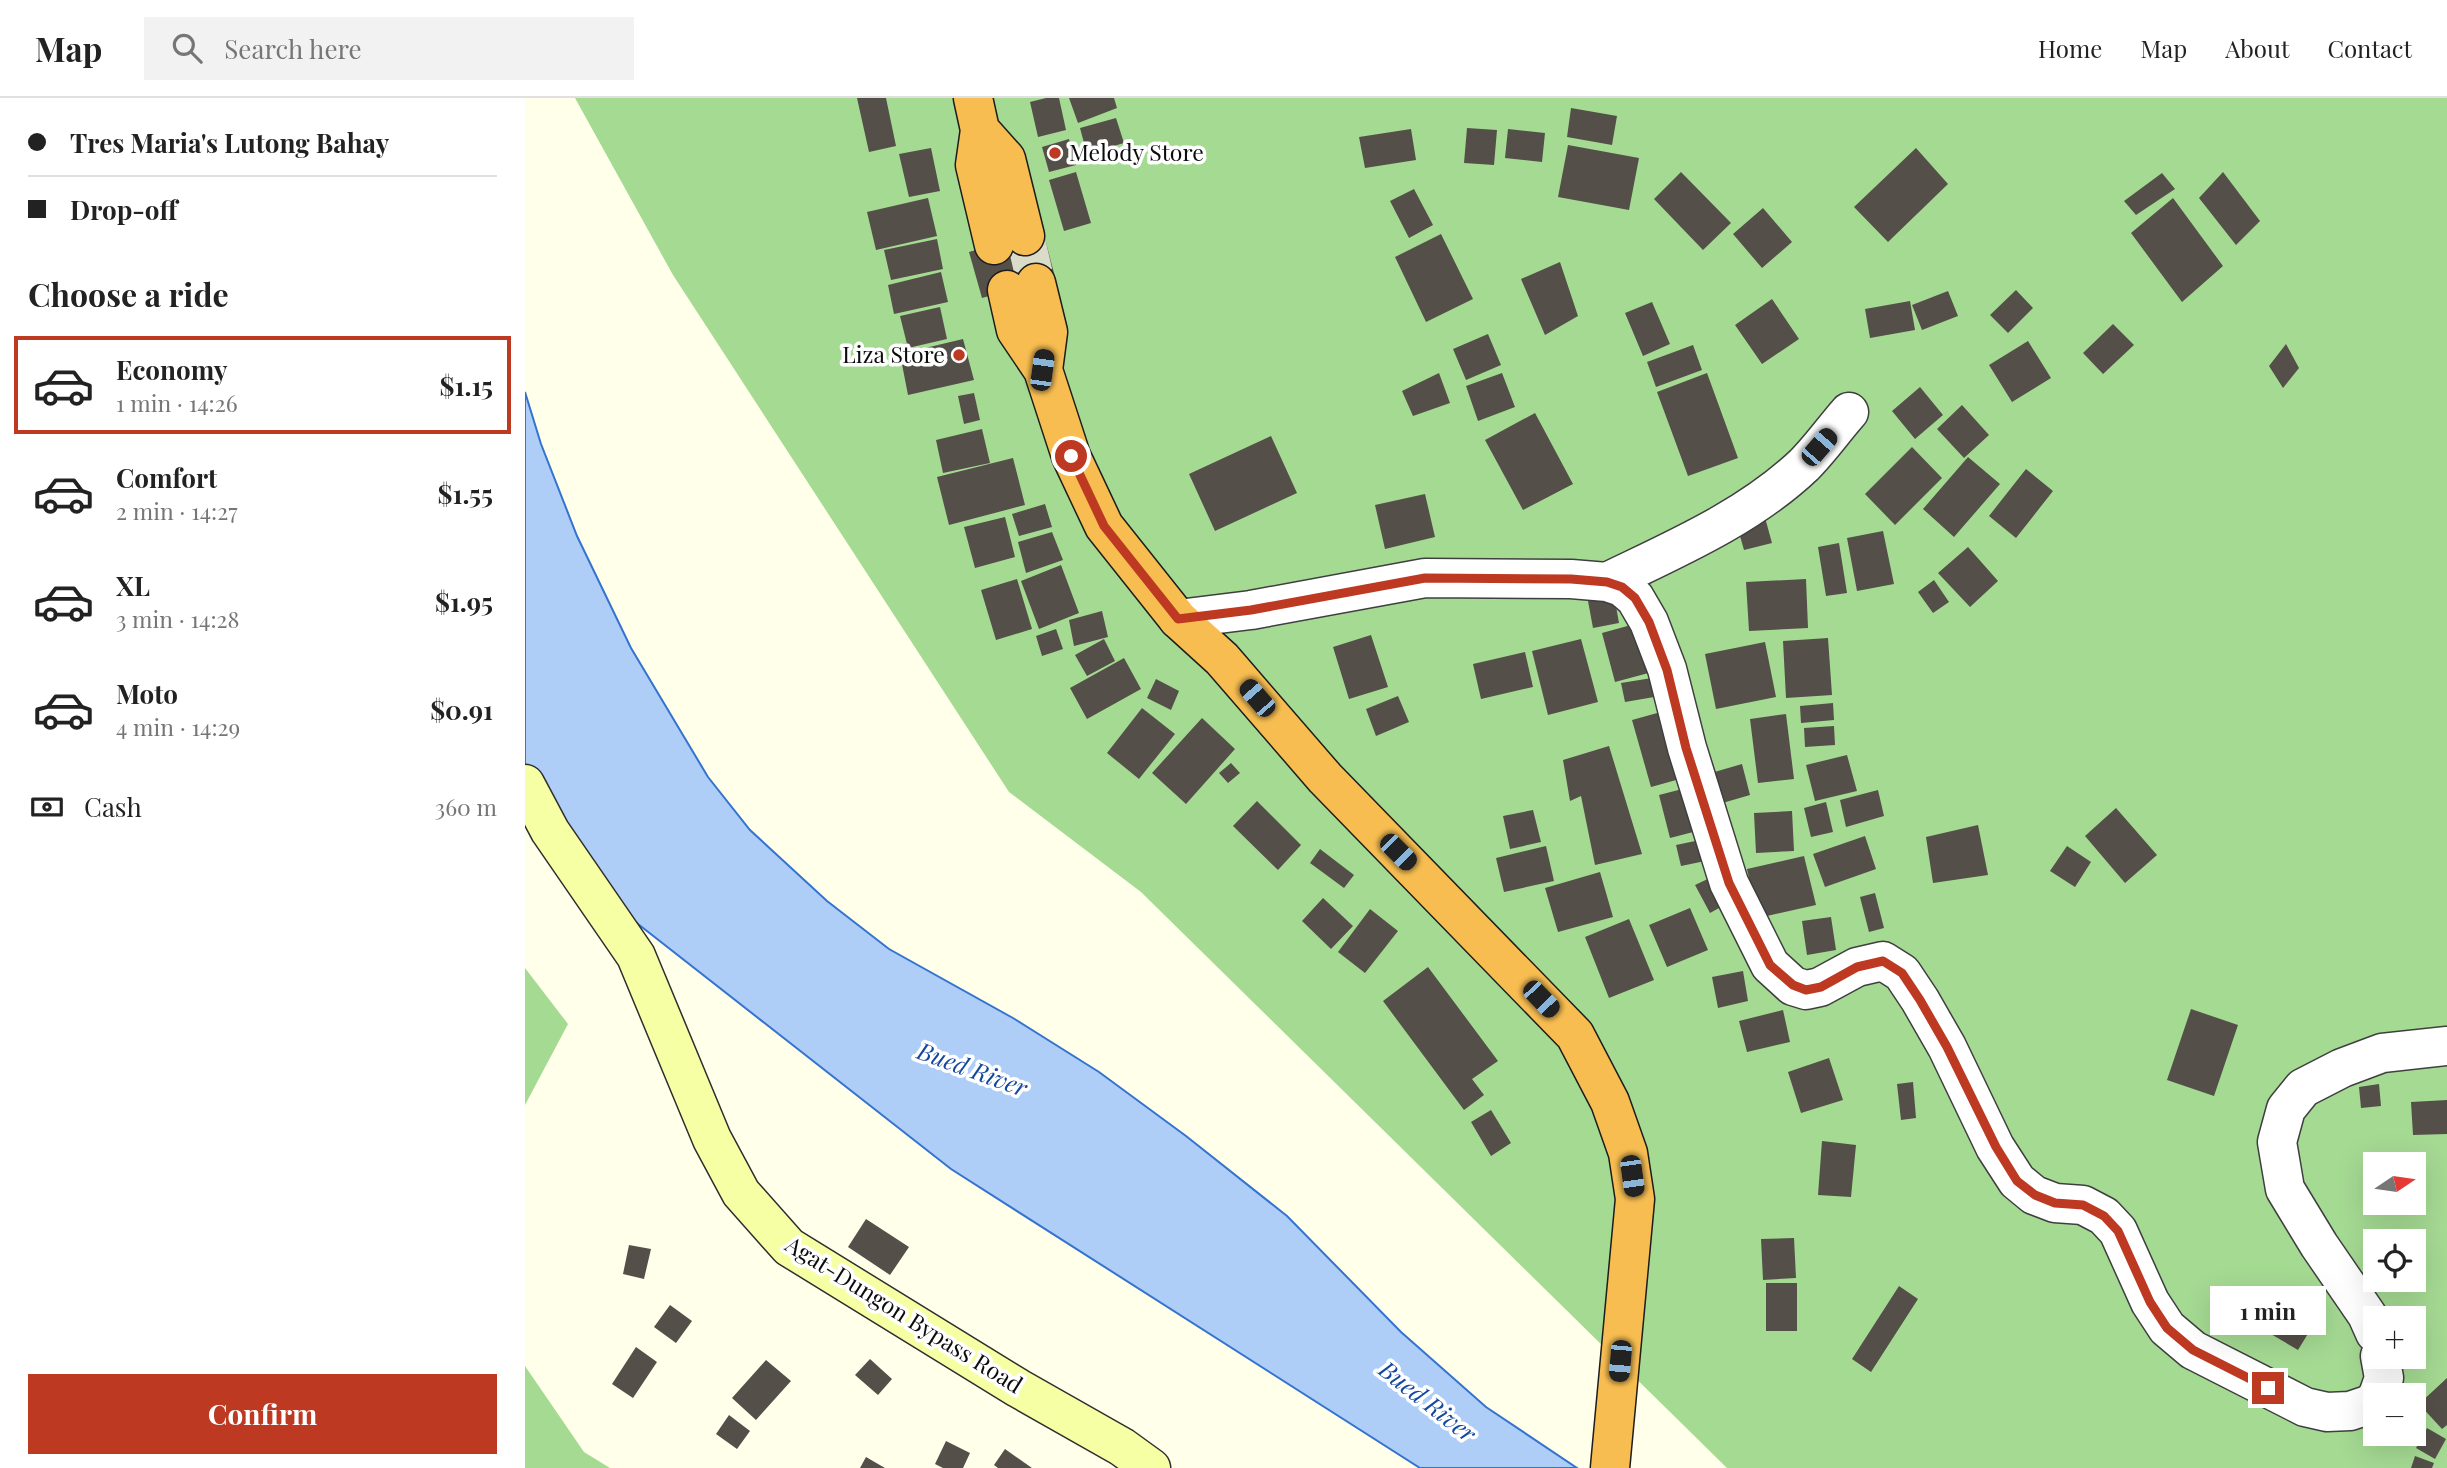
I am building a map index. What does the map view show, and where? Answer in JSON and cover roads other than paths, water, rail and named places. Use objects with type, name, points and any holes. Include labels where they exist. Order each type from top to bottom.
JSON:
[{"type":"highway","points":[[976,114],[1006,159],[1009,241]]},
{"type":"highway","points":[[1021,287],[1048,332],[1042,370],[1071,456],[1104,526],[1178,619],[1222,659],[1325,778],[1576,1035],[1610,1102],[1628,1153],[1635,1199],[1610,1468]]},
{"type":"street","points":[[1607,582],[1703,536],[1763,498],[1804,464],[1849,412]]},
{"type":"street","points":[[1178,619],[1251,610],[1425,578],[1607,582],[1622,587],[1635,598],[1649,622],[1667,670],[1686,748],[1729,883],[1770,965],[1793,985],[1806,990],[1821,987],[1857,967],[1883,961],[1902,973],[1947,1047],[1996,1147],[2017,1181],[2035,1195],[2055,1203],[2083,1205],[2104,1216],[2118,1231],[2150,1302],[2167,1328],[2193,1350],[2305,1407],[2326,1412],[2350,1411],[2363,1407]]},
{"type":"street","name":"Agat-Dungon Bypass Road","points":[[525,784],[550,831],[636,956],[712,1139],[741,1193],[789,1247],[1018,1388],[1129,1461]]},
{"type":"street","points":[[2363,1309],[2285,1189],[2277,1142],[2285,1109],[2302,1088],[2342,1068],[2382,1053],[2447,1046]]},
{"type":"water","name":"Bued River","points":[[525,392],[541,444],[577,536],[631,648],[708,777],[750,830],[827,901],[889,949],[1013,1018],[1099,1072],[1186,1136],[1287,1216],[1401,1332],[1486,1407],[1577,1468],[1420,1468],[951,1169],[638,924],[562,852],[525,795]]},
{"type":"tunnel","points":[[1025,236],[1036,283]]},
{"type":"place","name":"Melody Store","points":[[1055,153]]},
{"type":"place","name":"Liza Store","points":[[959,355]]}]
